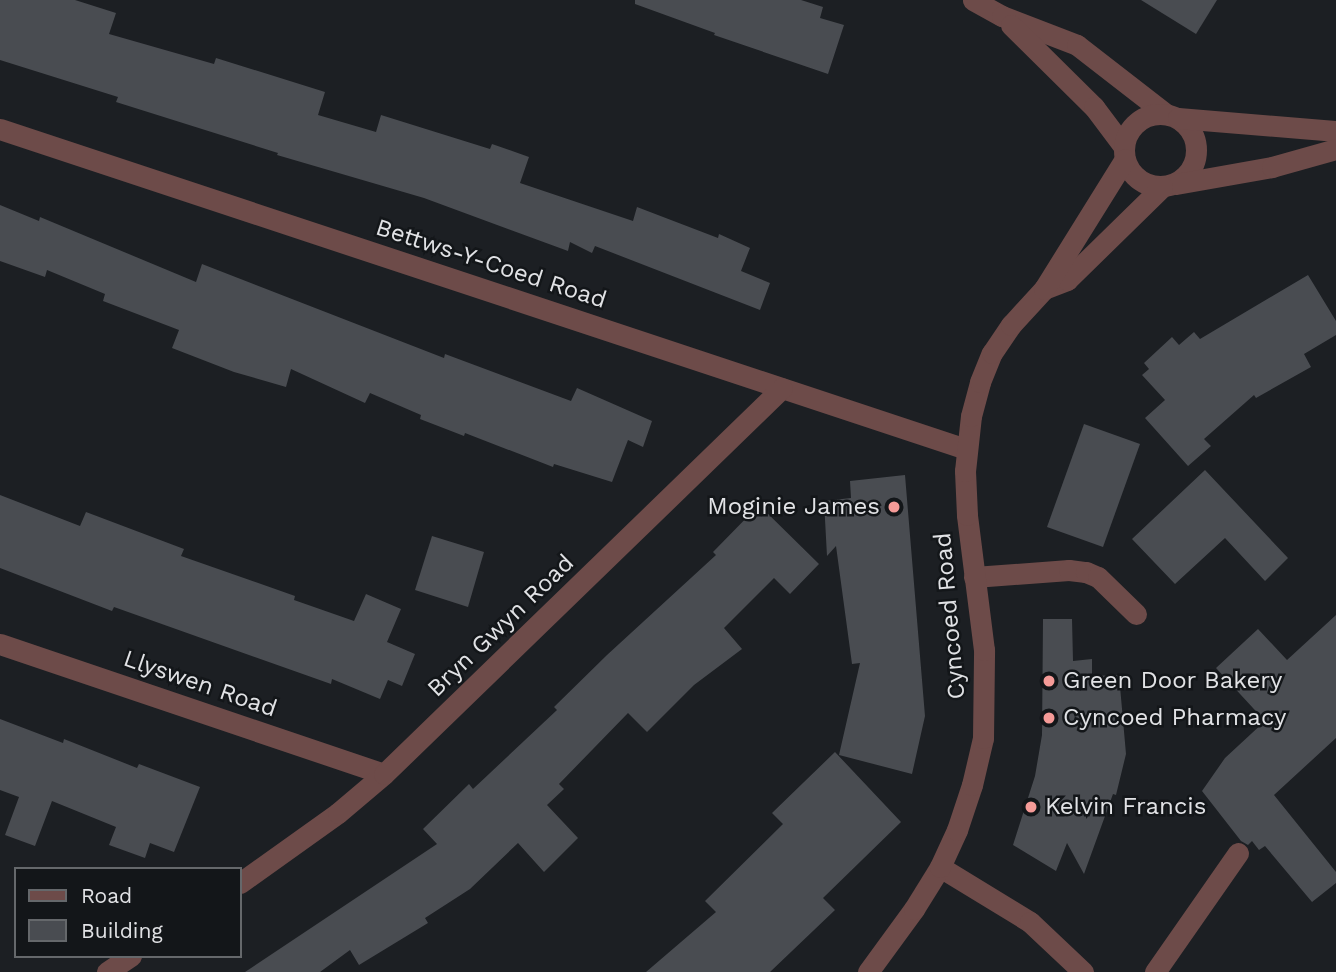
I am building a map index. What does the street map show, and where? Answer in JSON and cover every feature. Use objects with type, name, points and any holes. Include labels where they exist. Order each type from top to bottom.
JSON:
[{"type":"street","points":[[973,0],[1002,16],[1077,46],[1194,135],[1197,146],[1192,169],[1169,185]]},
{"type":"street","points":[[1002,16],[1094,107],[1138,180],[1169,185],[1272,167],[1336,149]]},
{"type":"street","points":[[1124,153],[1134,124],[1143,117],[1172,116],[1336,131]]},
{"type":"street","name":"Bettws-Y-Coed Road","points":[[0,129],[966,449]]},
{"type":"street","name":"Cyncoed Road","points":[[868,972],[914,909],[940,867],[957,830],[972,785],[983,737],[984,650],[967,515],[966,449],[980,382],[992,353],[1012,325],[1044,289],[1124,153]]},
{"type":"street","name":"Cyncoed Road","points":[[1044,289],[1067,280],[1169,185]]},
{"type":"street","name":"Bryn Gwyn Road","points":[[242,882],[338,813],[384,774],[782,388]]},
{"type":"street","points":[[974,577],[1069,570],[1086,572],[1098,577],[1136,614]]},
{"type":"street","name":"Llyswen Road","points":[[0,645],[384,774]]},
{"type":"street","points":[[1155,972],[1238,853]]},
{"type":"street","points":[[940,867],[1030,922],[1083,972]]},
{"type":"street","points":[[107,972],[128,958]]},
{"type":"building","points":[[0,0],[75,0],[116,13],[109,34],[214,64],[216,58],[325,92],[318,115],[376,132],[381,115],[490,149],[492,144],[529,157],[520,183],[633,221],[637,207],[718,238],[719,234],[750,248],[741,271],[770,283],[760,310],[595,246],[592,253],[570,242],[568,251],[424,198],[277,155],[278,153],[116,102],[118,97],[0,60]]},
{"type":"building","points":[[635,0],[801,0],[823,7],[820,18],[844,25],[828,74],[714,35],[715,33],[635,4]]},
{"type":"building","points":[[1141,0],[1217,0],[1196,34]]},
{"type":"building","points":[[0,205],[39,221],[40,217],[196,282],[202,264],[444,358],[445,354],[571,401],[577,388],[652,421],[643,447],[628,440],[612,482],[554,464],[553,467],[465,433],[464,436],[420,419],[421,415],[370,393],[365,403],[291,369],[286,387],[234,372],[172,348],[179,330],[103,301],[105,294],[47,270],[45,277],[0,261]]},
{"type":"building","points":[[1308,275],[1336,321],[1336,335],[1304,354],[1311,367],[1256,398],[1254,395],[1204,439],[1211,446],[1188,466],[1145,418],[1165,400],[1142,375],[1149,369],[1144,363],[1172,337],[1179,345],[1194,332],[1200,339]]},
{"type":"building","points":[[1084,424],[1140,444],[1103,547],[1047,527]]},
{"type":"building","points":[[1205,470],[1288,558],[1265,581],[1225,538],[1175,584],[1132,539]]},
{"type":"building","points":[[905,475],[925,716],[912,774],[839,755],[860,663],[852,664],[836,546],[827,556],[824,501],[851,498],[850,481]]},
{"type":"building","points":[[0,495],[80,526],[86,512],[184,549],[181,556],[295,596],[294,600],[354,621],[366,594],[401,609],[387,642],[415,654],[402,686],[388,680],[380,699],[332,679],[331,684],[114,607],[112,611],[0,568]]},
{"type":"building","points":[[759,505],[819,564],[790,594],[774,578],[724,628],[742,649],[694,685],[647,732],[628,713],[559,784],[564,789],[547,805],[578,838],[544,872],[518,843],[470,889],[425,918],[428,923],[359,965],[350,950],[320,972],[245,972],[437,844],[423,829],[469,784],[473,789],[557,710],[554,707],[607,655],[716,555],[713,552]]},
{"type":"building","points":[[432,536],[484,552],[468,607],[415,590]]},
{"type":"building","points":[[1336,615],[1336,738],[1274,795],[1336,872],[1336,883],[1312,902],[1265,846],[1259,850],[1252,841],[1248,845],[1241,841],[1202,791],[1225,758],[1265,721],[1216,668],[1258,629],[1287,660]]},
{"type":"building","points":[[1043,619],[1072,619],[1073,661],[1092,659],[1092,676],[1119,675],[1126,754],[1116,795],[1113,794],[1084,874],[1067,843],[1056,871],[1013,845],[1035,776],[1042,735]]},
{"type":"building","points":[[0,719],[63,743],[64,739],[137,768],[139,764],[200,787],[174,852],[150,843],[145,858],[109,845],[116,827],[52,801],[35,846],[5,835],[19,797],[0,790]]},
{"type":"building","points":[[835,752],[901,822],[823,898],[835,910],[770,972],[646,972],[716,912],[705,901],[783,824],[772,813]]},
{"type":"place","name":"Moginie James","points":[[894,507]]},
{"type":"place","name":"Green Door Bakery","points":[[1049,681]]},
{"type":"place","name":"Cyncoed Pharmacy","points":[[1049,718]]},
{"type":"place","name":"Kelvin Francis","points":[[1031,807]]}]
